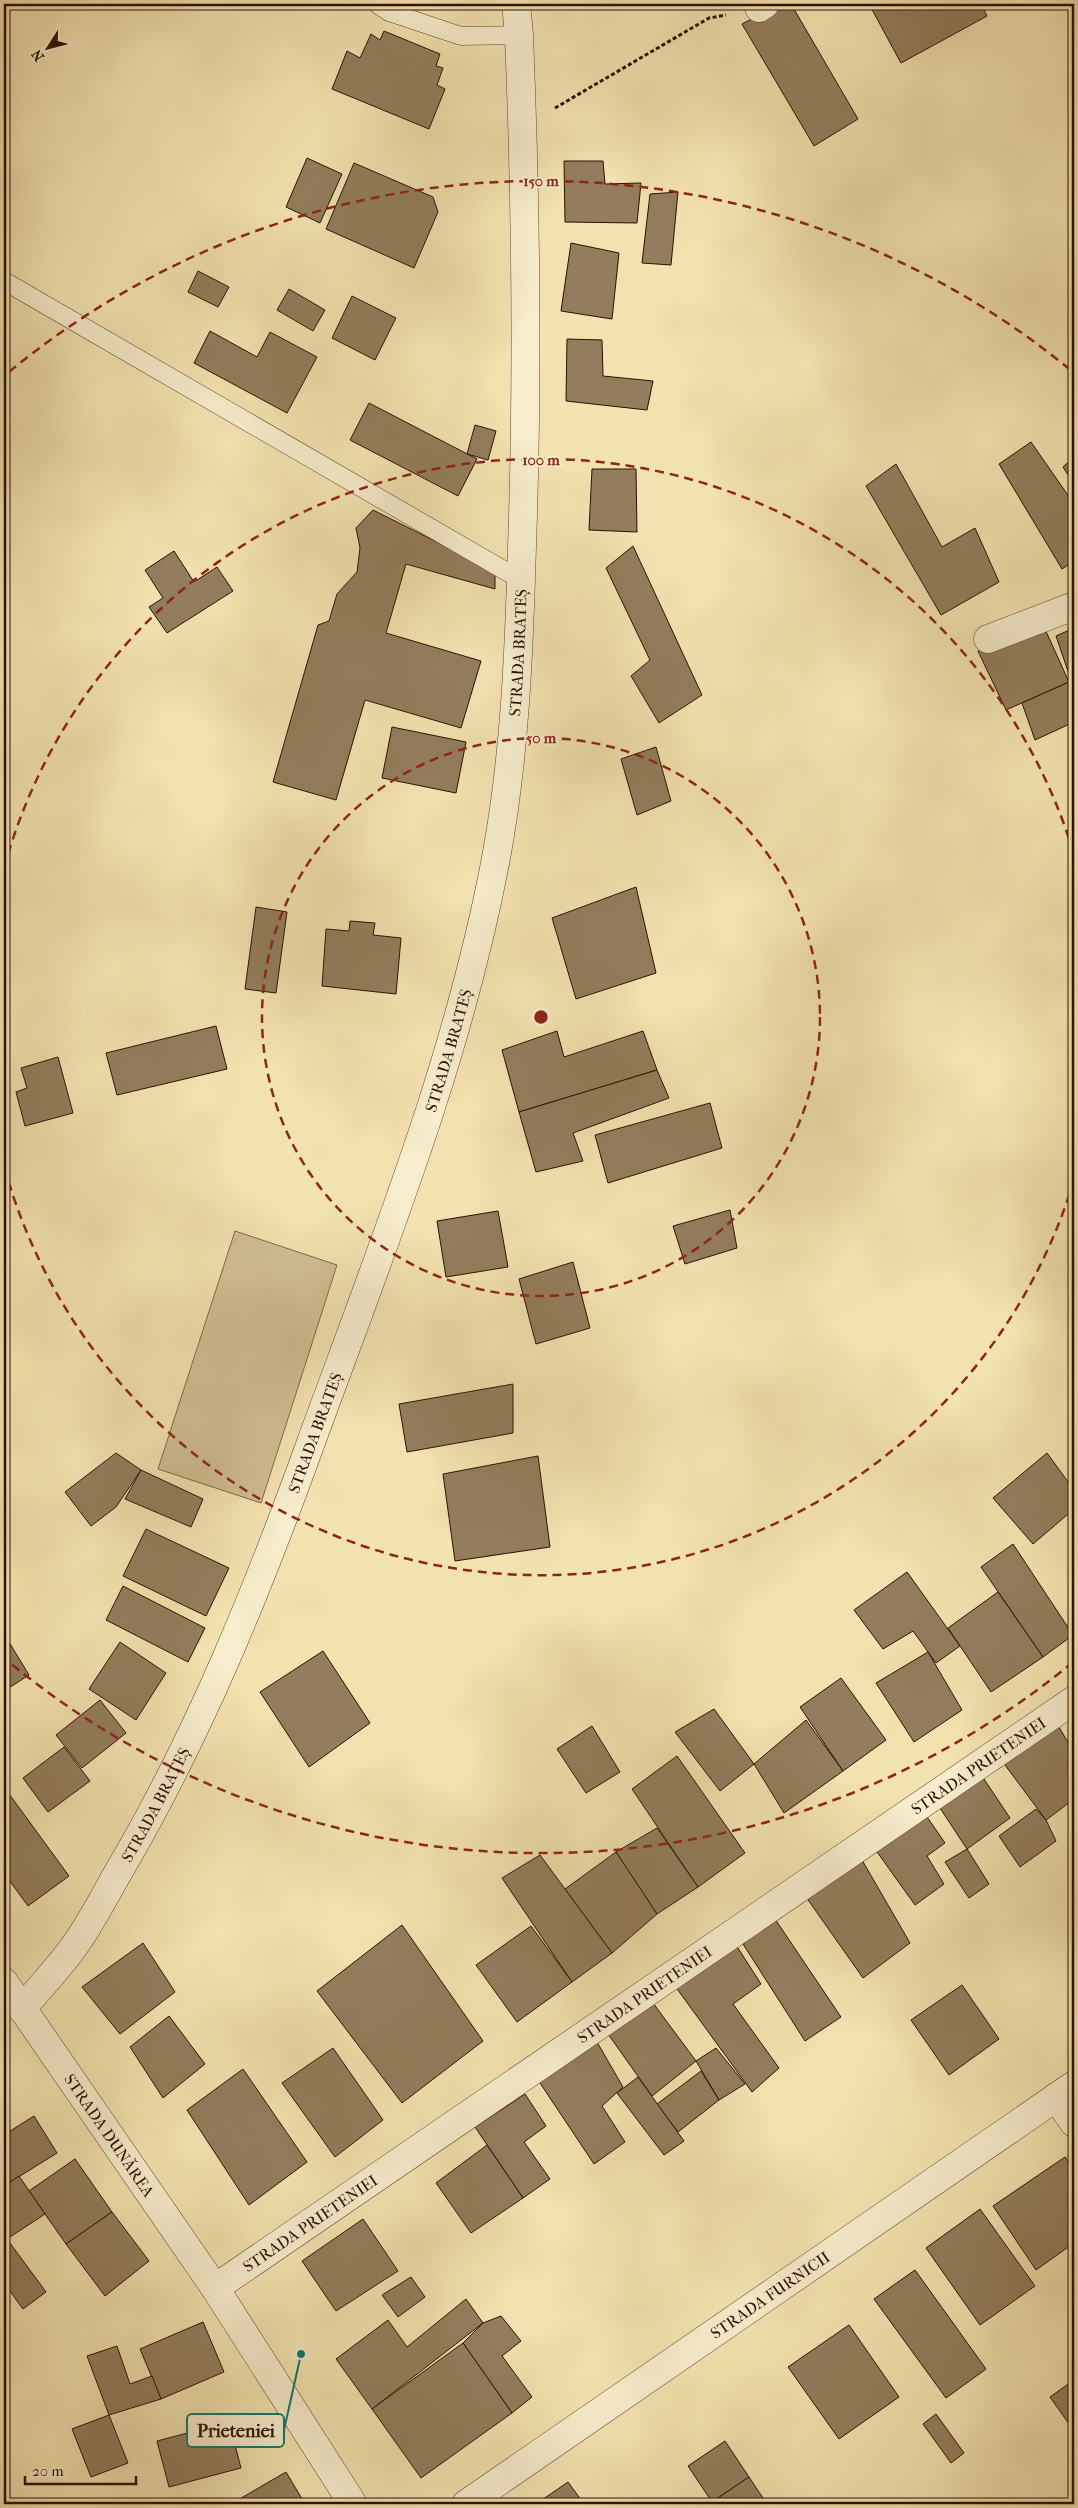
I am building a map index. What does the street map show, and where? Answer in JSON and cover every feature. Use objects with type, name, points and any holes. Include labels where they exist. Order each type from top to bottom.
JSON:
[{"type":"street","name":"STRADA BRATEȘ","points":[[22,2009],[74,1946],[140,1835],[187,1743],[238,1630],[288,1506],[411,1167],[447,1055],[473,962],[496,855],[510,760],[518,659],[525,446],[527,251],[519,35],[516,4]]},
{"type":"street","points":[[988,639],[1074,606]]},
{"type":"street","name":"STRADA PRIETENIEI","points":[[215,2288],[1074,1700]]},
{"type":"street","name":"STRADA DUNĂREA","points":[[4,1982],[215,2288],[353,2504]]},
{"type":"street","points":[[1065,2091],[1074,2123]]},
{"type":"street","name":"STRADA FURNICII","points":[[466,2504],[1065,2091]]},
{"type":"lane","points":[[376,4],[389,12],[461,36],[519,35]]},
{"type":"lane","points":[[4,281],[521,580]]},
{"type":"path","points":[[523,127],[709,18],[762,6]]},
{"type":"shaded area","points":[[235,1231],[337,1265],[261,1503],[158,1469]]},
{"type":"building","points":[[781,4],[791,4],[858,119],[814,146],[742,24]]},
{"type":"building","points":[[869,4],[981,4],[987,16],[901,63]]},
{"type":"building","points":[[384,31],[440,54],[436,66],[443,68],[437,85],[445,89],[429,129],[332,89],[347,51],[360,58],[371,34],[380,40]]},
{"type":"building","points":[[307,158],[342,174],[320,223],[286,207]]},
{"type":"building","points":[[564,161],[603,161],[605,184],[641,183],[637,223],[565,222]]},
{"type":"building","points":[[354,163],[433,197],[438,212],[414,268],[326,229]]},
{"type":"building","points":[[678,192],[671,265],[642,263],[650,194]]},
{"type":"building","points":[[571,243],[619,253],[612,319],[561,311]]},
{"type":"building","points":[[198,271],[229,287],[218,307],[188,292]]},
{"type":"building","points":[[289,289],[325,310],[313,331],[277,310]]},
{"type":"building","points":[[352,296],[396,318],[375,360],[332,338]]},
{"type":"building","points":[[210,331],[257,357],[270,332],[317,357],[287,413],[194,363]]},
{"type":"building","points":[[567,339],[602,340],[603,376],[653,381],[647,410],[566,401]]},
{"type":"building","points":[[369,403],[477,459],[458,496],[350,440]]},
{"type":"building","points":[[475,425],[496,431],[488,460],[467,454]]},
{"type":"building","points":[[1031,442],[1074,504],[1074,561],[1062,569],[999,464]]},
{"type":"building","points":[[1074,457],[1074,484],[1063,467]]},
{"type":"building","points":[[896,464],[942,547],[975,528],[999,582],[941,615],[866,486]]},
{"type":"building","points":[[592,469],[636,469],[637,532],[589,530]]},
{"type":"building","points":[[373,510],[495,571],[495,589],[406,564],[386,633],[481,661],[461,728],[365,700],[336,800],[273,782],[318,625],[329,621],[337,594],[357,572],[360,548],[356,528]]},
{"type":"building","points":[[633,546],[702,695],[659,723],[631,676],[650,660],[606,568]]},
{"type":"building","points":[[174,551],[194,582],[217,567],[233,591],[167,633],[149,607],[163,598],[145,570]]},
{"type":"building","points":[[1044,627],[1069,682],[1006,710],[978,651]]},
{"type":"building","points":[[1074,628],[1074,689],[1056,636]]},
{"type":"building","points":[[1069,682],[1074,694],[1074,722],[1035,740],[1022,703]]},
{"type":"building","points":[[392,727],[466,742],[456,793],[382,778]]},
{"type":"building","points":[[656,747],[671,801],[637,815],[621,759]]},
{"type":"building","points":[[636,887],[656,973],[576,999],[552,918]]},
{"type":"building","points":[[256,907],[287,912],[276,993],[245,989]]},
{"type":"building","points":[[350,921],[375,923],[373,935],[401,938],[396,994],[322,986],[326,929],[349,931]]},
{"type":"building","points":[[216,1026],[227,1069],[117,1095],[106,1053]]},
{"type":"building","points":[[557,1031],[564,1057],[643,1031],[657,1070],[519,1112],[502,1050]]},
{"type":"building","points":[[58,1057],[73,1113],[25,1126],[16,1092],[27,1088],[21,1068]]},
{"type":"building","points":[[657,1070],[669,1098],[573,1133],[583,1161],[536,1172],[519,1112]]},
{"type":"building","points":[[710,1103],[722,1148],[608,1183],[595,1135]]},
{"type":"building","points":[[730,1210],[737,1248],[685,1264],[673,1226]]},
{"type":"building","points":[[498,1211],[508,1267],[446,1277],[437,1221]]},
{"type":"building","points":[[573,1262],[590,1328],[536,1344],[519,1279]]},
{"type":"building","points":[[513,1384],[513,1433],[407,1452],[399,1404]]},
{"type":"building","points":[[116,1453],[141,1470],[116,1507],[91,1526],[65,1492]]},
{"type":"building","points":[[1047,1453],[1074,1490],[1074,1509],[1033,1544],[993,1498]]},
{"type":"building","points":[[538,1456],[550,1547],[455,1561],[443,1474]]},
{"type":"building","points":[[141,1470],[203,1499],[191,1527],[125,1499]]},
{"type":"building","points":[[146,1529],[229,1568],[206,1616],[123,1576]]},
{"type":"building","points":[[1013,1544],[1073,1635],[1043,1657],[981,1567]]},
{"type":"building","points":[[907,1572],[960,1646],[936,1663],[913,1631],[883,1649],[854,1610]]},
{"type":"building","points":[[123,1586],[205,1628],[188,1662],[106,1620]]},
{"type":"building","points":[[998,1592],[1043,1657],[991,1692],[948,1628]]},
{"type":"building","points":[[4,1634],[29,1675],[4,1691]]},
{"type":"building","points":[[120,1642],[166,1673],[136,1720],[89,1689]]},
{"type":"building","points":[[323,1651],[370,1723],[309,1767],[260,1692]]},
{"type":"building","points":[[928,1652],[962,1710],[914,1742],[876,1683]]},
{"type":"building","points":[[841,1678],[886,1740],[843,1771],[800,1707]]},
{"type":"building","points":[[100,1700],[126,1733],[82,1768],[56,1735]]},
{"type":"building","points":[[714,1709],[754,1764],[720,1791],[675,1732]]},
{"type":"building","points":[[806,1720],[843,1771],[784,1813],[754,1764]]},
{"type":"building","points":[[1057,1724],[1074,1752],[1074,1799],[1046,1820],[1002,1761]]},
{"type":"building","points":[[592,1726],[620,1772],[586,1793],[557,1749]]},
{"type":"building","points":[[64,1747],[90,1781],[48,1812],[23,1778]]},
{"type":"building","points":[[677,1756],[745,1853],[698,1887],[632,1789]]},
{"type":"building","points":[[982,1776],[1010,1818],[967,1849],[938,1805]]},
{"type":"building","points":[[4,1787],[69,1876],[28,1906],[4,1873]]},
{"type":"building","points":[[1036,1809],[1046,1820],[1056,1841],[1020,1867],[999,1836]]},
{"type":"building","points":[[925,1814],[945,1843],[927,1856],[944,1884],[915,1905],[875,1849]]},
{"type":"building","points":[[657,1828],[698,1887],[657,1914],[616,1852]]},
{"type":"building","points":[[967,1849],[989,1884],[969,1898],[945,1862]]},
{"type":"building","points":[[616,1852],[657,1914],[612,1953],[565,1889]]},
{"type":"building","points":[[540,1855],[612,1953],[572,1982],[502,1878]]},
{"type":"building","points":[[862,1860],[910,1943],[863,1978],[806,1897]]},
{"type":"building","points":[[775,1919],[841,2017],[805,2041],[743,1944]]},
{"type":"building","points":[[402,1925],[483,2041],[402,2103],[317,1991]]},
{"type":"building","points":[[531,1926],[572,1982],[517,2022],[476,1965]]},
{"type":"building","points":[[143,1943],[175,1992],[120,2034],[82,1987]]},
{"type":"building","points":[[736,1945],[761,1984],[733,2004],[779,2068],[752,2092],[675,1986]]},
{"type":"building","points":[[962,1985],[999,2039],[949,2075],[911,2020]]},
{"type":"building","points":[[653,2003],[696,2061],[652,2096],[608,2034]]},
{"type":"building","points":[[169,2016],[205,2064],[163,2098],[130,2047]]},
{"type":"building","points":[[597,2042],[623,2087],[602,2106],[625,2142],[594,2164],[538,2080]]},
{"type":"building","points":[[333,2048],[383,2120],[335,2157],[282,2083]]},
{"type":"building","points":[[716,2048],[745,2084],[719,2100],[696,2061]]},
{"type":"building","points":[[243,2069],[307,2162],[249,2205],[187,2110]]},
{"type":"building","points":[[701,2071],[719,2100],[678,2132],[657,2104]]},
{"type":"building","points":[[638,2077],[684,2141],[664,2155],[617,2093]]},
{"type":"building","points":[[525,2094],[546,2126],[524,2142],[550,2179],[523,2198],[475,2127]]},
{"type":"building","points":[[34,2116],[57,2153],[4,2186],[4,2135]]},
{"type":"building","points":[[487,2145],[523,2198],[471,2233],[436,2183]]},
{"type":"building","points":[[1065,2157],[1074,2170],[1074,2243],[1036,2270],[993,2206]]},
{"type":"building","points":[[75,2159],[112,2212],[66,2244],[29,2191]]},
{"type":"building","points":[[19,2176],[45,2214],[7,2239],[4,2234],[4,2186]]},
{"type":"building","points":[[980,2209],[1035,2286],[980,2325],[926,2248]]},
{"type":"building","points":[[112,2212],[149,2261],[105,2296],[66,2244]]},
{"type":"building","points":[[363,2219],[398,2271],[336,2311],[302,2261]]},
{"type":"building","points":[[7,2239],[46,2292],[23,2309],[4,2283],[4,2242]]},
{"type":"building","points":[[915,2270],[986,2369],[946,2398],[874,2299]]},
{"type":"building","points":[[411,2277],[425,2297],[398,2317],[382,2295]]},
{"type":"building","points":[[466,2299],[483,2323],[372,2409],[336,2359],[388,2320],[407,2347]]},
{"type":"building","points":[[501,2316],[521,2341],[502,2356],[532,2397],[512,2413],[463,2343],[483,2323]]},
{"type":"building","points":[[203,2322],[224,2372],[161,2399],[140,2349]]},
{"type":"building","points":[[849,2325],[899,2397],[839,2439],[788,2367]]},
{"type":"building","points":[[463,2343],[512,2413],[421,2478],[372,2409]]},
{"type":"building","points":[[117,2346],[130,2384],[152,2376],[161,2399],[109,2415],[87,2356]]},
{"type":"building","points":[[1074,2380],[1074,2431],[1050,2397]]},
{"type":"building","points":[[936,2414],[964,2453],[951,2463],[923,2424]]},
{"type":"building","points":[[109,2415],[128,2463],[91,2477],[72,2429]]},
{"type":"building","points":[[229,2422],[241,2468],[169,2487],[157,2441]]},
{"type":"building","points":[[725,2441],[749,2477],[712,2502],[688,2466]]},
{"type":"building","points":[[286,2472],[305,2504],[231,2504]]},
{"type":"building","points":[[749,2477],[767,2504],[714,2504],[712,2502]]},
{"type":"building","points":[[568,2482],[584,2504],[536,2504]]},
{"type":"place","name":"Prieteniei","points":[[301,2354]]}]
